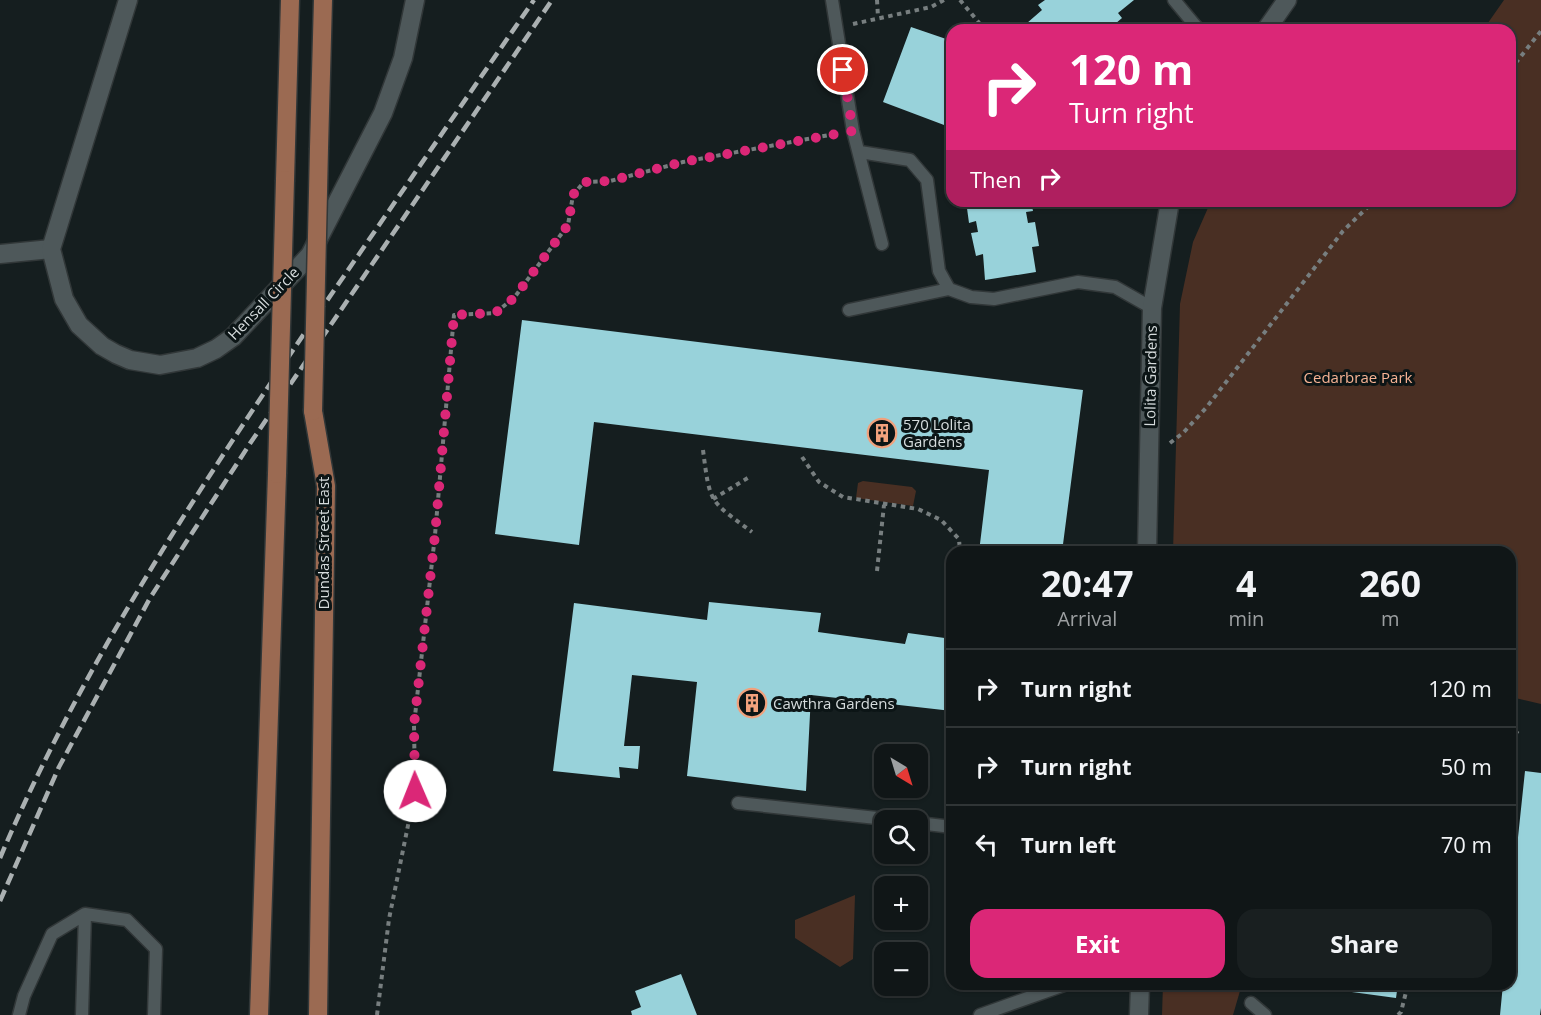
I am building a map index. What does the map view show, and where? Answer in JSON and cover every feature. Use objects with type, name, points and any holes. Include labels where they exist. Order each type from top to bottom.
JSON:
[{"type":"main road","points":[[259,1015],[290,0]]},
{"type":"main road","name":"Dundas Street East","points":[[318,1015],[326,486],[313,411],[323,0]]},
{"type":"street","name":"Hensall Circle","points":[[128,0],[51,249],[59,285],[71,313],[80,326],[102,346],[130,360],[160,365],[197,358],[233,337],[310,255],[383,113],[403,58],[415,0]]},
{"type":"street","points":[[1270,24],[1287,0]]},
{"type":"street","name":"Lolita Gardens","points":[[1147,546],[1152,308],[1169,207]]},
{"type":"street","points":[[0,254],[51,249]]},
{"type":"street","points":[[1139,1015],[1140,990]]},
{"type":"lane","points":[[832,0],[853,131],[882,244]]},
{"type":"lane","points":[[1174,0],[1194,24]]},
{"type":"lane","points":[[860,152],[910,160],[927,180],[939,271],[949,289]]},
{"type":"lane","points":[[849,310],[949,289],[971,297],[994,299],[1078,282],[1115,286],[1152,308]]},
{"type":"lane","points":[[738,803],[874,818]]},
{"type":"lane","points":[[928,824],[946,826]]},
{"type":"lane","points":[[82,1015],[85,914]]},
{"type":"lane","points":[[19,1015],[24,996],[52,934],[85,914],[127,920],[156,949],[154,1015]]},
{"type":"lane","points":[[980,1015],[1050,990]]},
{"type":"lane","points":[[1251,1004],[1265,1015]]},
{"type":"path","points":[[877,0],[878,17]]},
{"type":"path","points":[[837,29],[878,17],[931,7],[944,0]]},
{"type":"path","points":[[960,0],[980,24]]},
{"type":"path","points":[[1516,62],[1541,31]]},
{"type":"path","points":[[377,1015],[389,919],[415,791],[414,725],[435,535],[454,315],[495,313],[514,298],[568,225],[573,195],[584,182],[610,181],[683,162],[853,131]]},
{"type":"path","points":[[1149,458],[1183,433],[1206,408],[1343,231],[1368,207]]},
{"type":"path","points":[[703,450],[708,490],[716,505],[752,532]]},
{"type":"path","points":[[802,457],[819,482],[843,497],[918,509],[941,520],[959,539],[960,546]]},
{"type":"path","points":[[713,499],[750,476]]},
{"type":"path","points":[[877,572],[884,505]]},
{"type":"path","points":[[1516,733],[1519,729]]},
{"type":"path","points":[[1398,1015],[1401,1012],[1406,990]]},
{"type":"green space","name":"Cedarbrae Park","points":[[1504,0],[1541,0],[1541,704],[1516,698],[1516,546],[1173,546],[1180,304],[1193,242],[1208,207],[1516,207],[1516,24],[1487,24]]},
{"type":"green space","points":[[863,481],[912,487],[916,491],[913,506],[856,498],[858,483]]},
{"type":"green space","points":[[855,895],[853,959],[840,967],[795,938],[795,920]]},
{"type":"green space","points":[[1163,990],[1240,990],[1233,1015],[1162,1015]]},
{"type":"building","points":[[1045,0],[1134,0],[1118,13],[1122,18],[1115,24],[1026,24],[1042,10],[1038,5]]},
{"type":"building","points":[[911,27],[946,39],[946,126],[883,102]]},
{"type":"building","points":[[967,207],[1032,207],[1033,211],[1026,212],[1028,223],[1035,222],[1039,246],[1032,247],[1036,272],[985,280],[983,254],[976,256],[971,233],[978,232],[976,221],[969,223]]},
{"type":"building","name":"570 Lolita Gardens","points":[[522,320],[1083,390],[1063,546],[980,546],[989,470],[594,422],[579,545],[495,534]]},
{"type":"building","name":"Cawthra Gardens","points":[[709,602],[821,613],[818,632],[905,644],[908,633],[946,638],[946,710],[811,695],[806,791],[687,776],[697,682],[632,675],[624,746],[640,746],[638,769],[619,767],[620,778],[553,771],[574,603],[707,620]]},
{"type":"building","points":[[1525,771],[1541,773],[1540,1015],[1500,1015],[1502,990],[1516,990],[1516,856]]},
{"type":"building","points":[[681,974],[697,1015],[632,1015],[631,1011],[641,1007],[635,991]]},
{"type":"building","points":[[1337,990],[1397,990],[1396,998]]},
{"type":"railway","points":[[0,858],[65,720],[140,587],[180,522],[306,331],[534,0]]},
{"type":"railway","points":[[0,901],[59,767],[150,598],[251,442],[552,0]]},
{"type":"place","name":"570 Lolita Gardens","points":[[882,433]]},
{"type":"place","name":"Cawthra Gardens","points":[[752,703]]},
{"type":"route","points":[[415,791],[414,725],[435,535],[454,315],[495,313],[514,298],[568,225],[573,195],[576,188],[584,182],[610,181],[683,162],[853,131],[843,70]]}]
